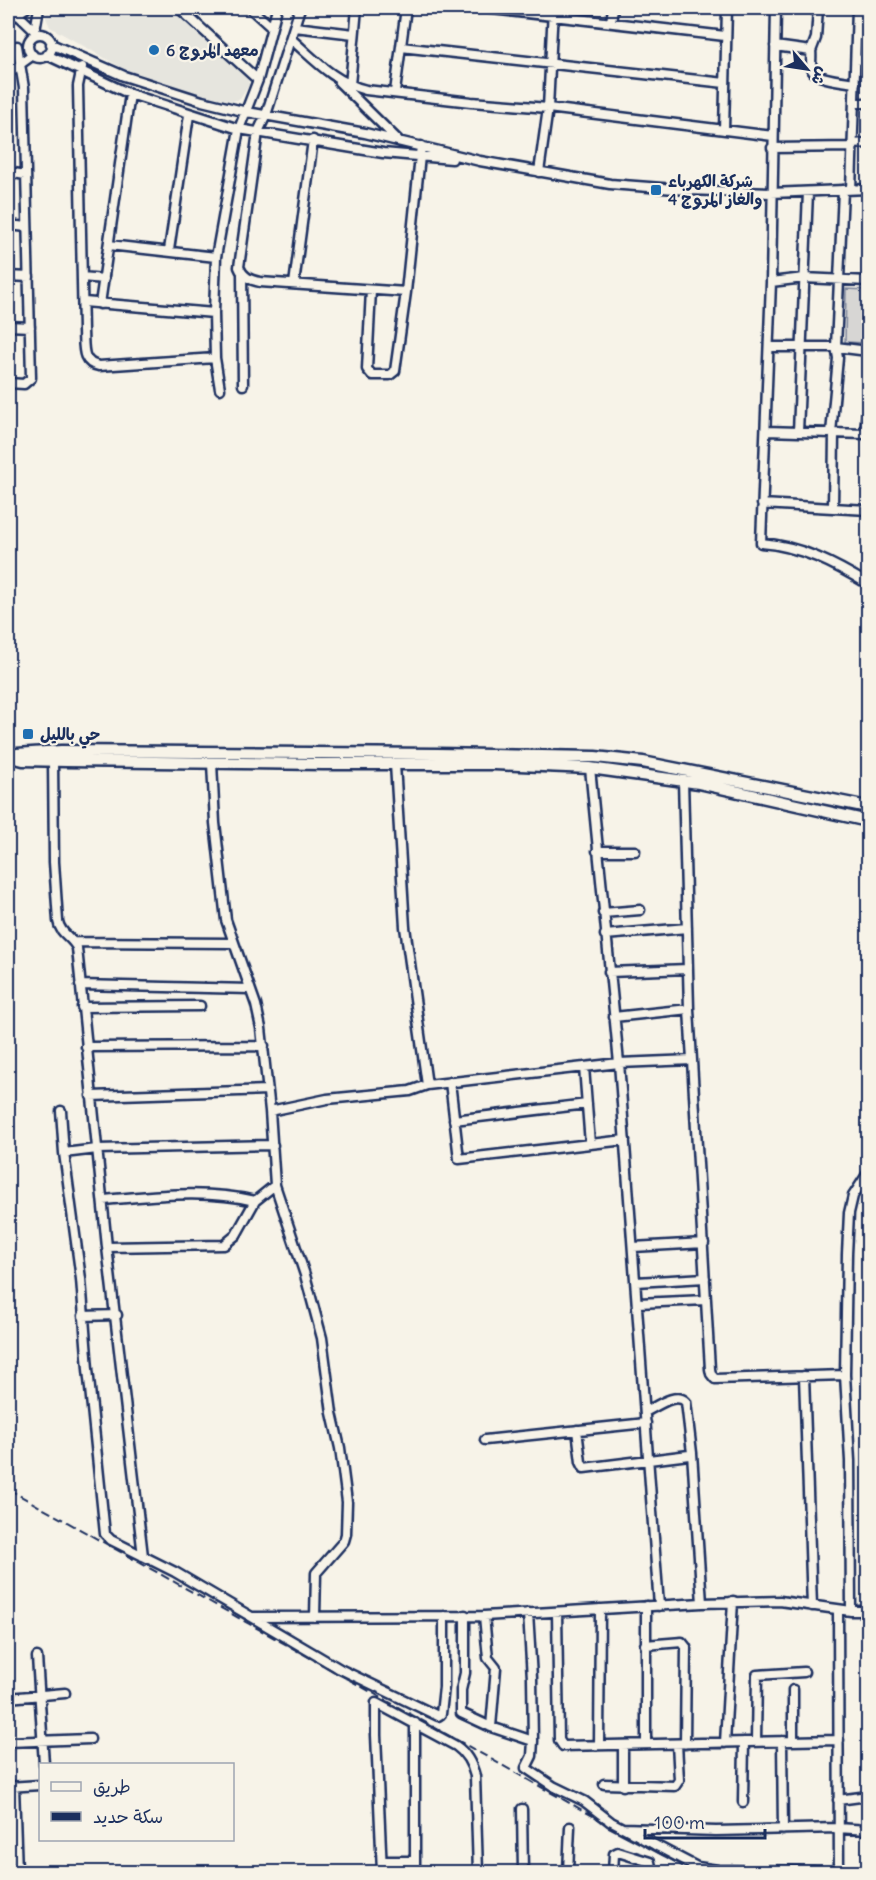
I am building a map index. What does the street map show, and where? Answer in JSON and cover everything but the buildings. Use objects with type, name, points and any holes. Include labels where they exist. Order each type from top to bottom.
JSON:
[{"type":"main road","points":[[8,756],[22,753],[73,751],[609,758],[690,771],[868,807]]},
{"type":"main road","points":[[8,756],[23,760],[494,764],[590,768],[683,780],[868,821]]},
{"type":"street","points":[[8,21],[16,13],[27,8]]},
{"type":"street","points":[[8,73],[32,43],[39,8]]},
{"type":"street","points":[[180,8],[258,80]]},
{"type":"street","points":[[250,8],[270,27]]},
{"type":"street","points":[[220,389],[214,313],[216,257],[239,129],[258,80],[276,8]]},
{"type":"street","points":[[243,385],[242,273],[239,267],[258,132],[266,115],[300,8]]},
{"type":"street","points":[[350,85],[357,8]]},
{"type":"street","points":[[395,92],[406,8]]},
{"type":"street","points":[[483,8],[553,12],[611,22],[725,36]]},
{"type":"street","points":[[611,22],[613,8]]},
{"type":"street","points":[[724,130],[727,8]]},
{"type":"street","points":[[776,8],[771,282],[761,543],[814,555],[829,561],[868,584]]},
{"type":"street","points":[[818,8],[816,38],[811,51],[811,69],[820,77],[855,83]]},
{"type":"street","points":[[833,507],[832,433],[838,358],[836,347],[847,190],[853,146],[857,8]]},
{"type":"street","points":[[539,172],[548,108],[553,12]]},
{"type":"street","points":[[8,383],[24,384],[30,381],[24,82],[12,45],[32,43],[47,36],[51,50],[41,58],[32,43],[16,13]]},
{"type":"street","points":[[294,27],[354,34]]},
{"type":"street","points":[[291,39],[334,77],[399,141]]},
{"type":"street","points":[[51,44],[124,76],[165,90],[247,112],[399,141],[420,151]]},
{"type":"street","points":[[775,46],[811,51]]},
{"type":"street","points":[[401,47],[725,83]]},
{"type":"street","points":[[47,55],[130,94],[189,115],[239,129],[383,153],[420,151],[610,184],[771,193],[868,189]]},
{"type":"street","points":[[8,58],[19,61]]},
{"type":"street","points":[[84,59],[78,86],[83,331],[86,358],[92,365],[144,364],[216,358]]},
{"type":"street","points":[[856,60],[868,59]]},
{"type":"street","points":[[334,77],[366,90],[548,108],[772,136]]},
{"type":"street","points":[[100,304],[130,94]]},
{"type":"street","points":[[854,103],[868,103]]},
{"type":"street","points":[[169,250],[189,115]]},
{"type":"street","points":[[294,284],[313,140]]},
{"type":"street","points":[[772,148],[853,146],[868,143]]},
{"type":"street","points":[[371,290],[366,369],[372,375],[390,375],[395,371],[406,292],[420,151]]},
{"type":"street","points":[[8,172],[26,176]]},
{"type":"street","points":[[798,432],[808,192]]},
{"type":"street","points":[[8,225],[27,227]]},
{"type":"street","points":[[109,245],[216,257]]},
{"type":"street","points":[[242,273],[253,281],[260,282],[406,292]]},
{"type":"street","points":[[8,276],[28,277]]},
{"type":"street","points":[[82,277],[104,279]]},
{"type":"street","points":[[771,282],[804,278],[868,281]]},
{"type":"street","points":[[84,302],[214,313]]},
{"type":"street","points":[[8,326],[30,327]]},
{"type":"street","points":[[769,347],[836,347],[868,351]]},
{"type":"street","points":[[766,430],[865,434],[868,396]]},
{"type":"street","points":[[762,504],[868,510]]},
{"type":"street","points":[[53,760],[54,862],[58,921],[62,932],[74,942],[76,948],[107,1247],[117,1315],[143,1556]]},
{"type":"street","points":[[212,763],[215,823],[226,920],[232,943],[259,1016],[264,1046],[273,1145],[274,1185],[316,1310],[347,1502],[344,1541],[315,1576],[315,1617]]},
{"type":"street","points":[[395,764],[405,927],[427,1085]]},
{"type":"street","points":[[590,768],[619,1063],[659,1606]]},
{"type":"street","points":[[683,780],[689,1009],[711,1374],[715,1378],[845,1375]]},
{"type":"street","points":[[597,851],[635,851]]},
{"type":"street","points":[[603,913],[640,910]]},
{"type":"street","points":[[605,935],[687,928]]},
{"type":"street","points":[[74,942],[232,943]]},
{"type":"street","points":[[609,972],[688,969]]},
{"type":"street","points":[[80,985],[250,989]]},
{"type":"street","points":[[82,1007],[200,1006]]},
{"type":"street","points":[[614,1017],[689,1009]]},
{"type":"street","points":[[86,1047],[264,1046]]},
{"type":"street","points":[[270,1111],[327,1099],[410,1090],[427,1085],[619,1063],[692,1060]]},
{"type":"street","points":[[584,1067],[590,1144]]},
{"type":"street","points":[[450,1083],[459,1159],[625,1140]]},
{"type":"street","points":[[91,1096],[267,1090]]},
{"type":"street","points":[[454,1119],[587,1104]]},
{"type":"street","points":[[61,1111],[64,1153],[81,1279],[104,1533],[111,1540],[174,1572],[340,1670],[438,1716],[441,1714],[444,1687],[444,1616]]},
{"type":"street","points":[[64,1153],[97,1149],[273,1145]]},
{"type":"street","points":[[851,1611],[850,1461],[845,1375],[849,1213],[853,1196],[868,1173]]},
{"type":"street","points":[[107,1247],[224,1245],[236,1235],[255,1201],[274,1185]]},
{"type":"street","points":[[103,1200],[202,1193],[255,1201]]},
{"type":"street","points":[[633,1247],[704,1243]]},
{"type":"street","points":[[636,1282],[705,1278]]},
{"type":"street","points":[[638,1303],[706,1300]]},
{"type":"street","points":[[83,1316],[117,1315]]},
{"type":"street","points":[[804,1376],[812,1606]]},
{"type":"street","points":[[645,1412],[673,1398],[684,1398],[686,1402],[692,1453],[702,1602]]},
{"type":"street","points":[[485,1440],[646,1423]]},
{"type":"street","points":[[577,1430],[581,1462],[584,1468],[648,1461],[692,1453]]},
{"type":"street","points":[[252,1617],[484,1616],[733,1601],[780,1601],[838,1610],[868,1611]]},
{"type":"street","points":[[725,1743],[733,1601]]},
{"type":"street","points":[[645,1744],[646,1606]]},
{"type":"street","points":[[599,1744],[600,1609]]},
{"type":"street","points":[[528,1613],[533,1741],[532,1756],[526,1768],[553,1786],[584,1801],[622,1828],[703,1868],[839,1872],[838,1610]]},
{"type":"street","points":[[557,1612],[559,1742],[563,1746],[839,1740]]},
{"type":"street","points":[[465,1615],[465,1673],[460,1709],[465,1716],[533,1741]]},
{"type":"street","points":[[484,1616],[488,1658],[496,1668],[492,1727]]},
{"type":"street","points":[[604,1784],[672,1787],[677,1785],[686,1647],[682,1642],[645,1645]]},
{"type":"street","points":[[37,1657],[44,1763]]},
{"type":"street","points":[[756,1742],[757,1675],[804,1672]]},
{"type":"street","points":[[793,1690],[793,1741]]},
{"type":"street","points":[[8,1698],[65,1693]]},
{"type":"street","points":[[382,1872],[375,1704],[378,1703],[456,1746],[463,1751],[473,1767],[478,1872]]},
{"type":"street","points":[[415,1872],[416,1723]]},
{"type":"street","points":[[8,1742],[90,1739]]},
{"type":"street","points":[[782,1741],[783,1830]]},
{"type":"street","points":[[743,1802],[744,1742]]},
{"type":"street","points":[[623,1745],[623,1786]]},
{"type":"street","points":[[17,1872],[11,1840],[11,1787],[39,1785]]},
{"type":"street","points":[[838,1800],[868,1796]]},
{"type":"street","points":[[522,1809],[523,1872]]},
{"type":"street","points":[[568,1872],[570,1827]]},
{"type":"street","points":[[622,1828],[716,1831],[838,1828],[868,1830]]},
{"type":"street","points":[[614,1872],[614,1854],[618,1852],[650,1862],[651,1872]]},
{"type":"street","points":[[382,1861],[415,1861]]},
{"type":"shaded area","name":"معهد المروج 6","points":[[47,8],[172,8],[248,76],[249,85],[240,99],[233,101],[189,92],[124,69],[50,27],[46,18]]},
{"type":"shaded area","points":[[846,289],[868,290],[868,343],[845,342]]},
{"type":"railway","points":[[8,1489],[693,1872]]},
{"type":"place","name":"معهد المروج 6","points":[[154,50]]},
{"type":"place","name":"شركة الكهرباء والغاز المروج 4","points":[[656,190]]},
{"type":"place","name":"حي بالليل","points":[[28,734]]}]
